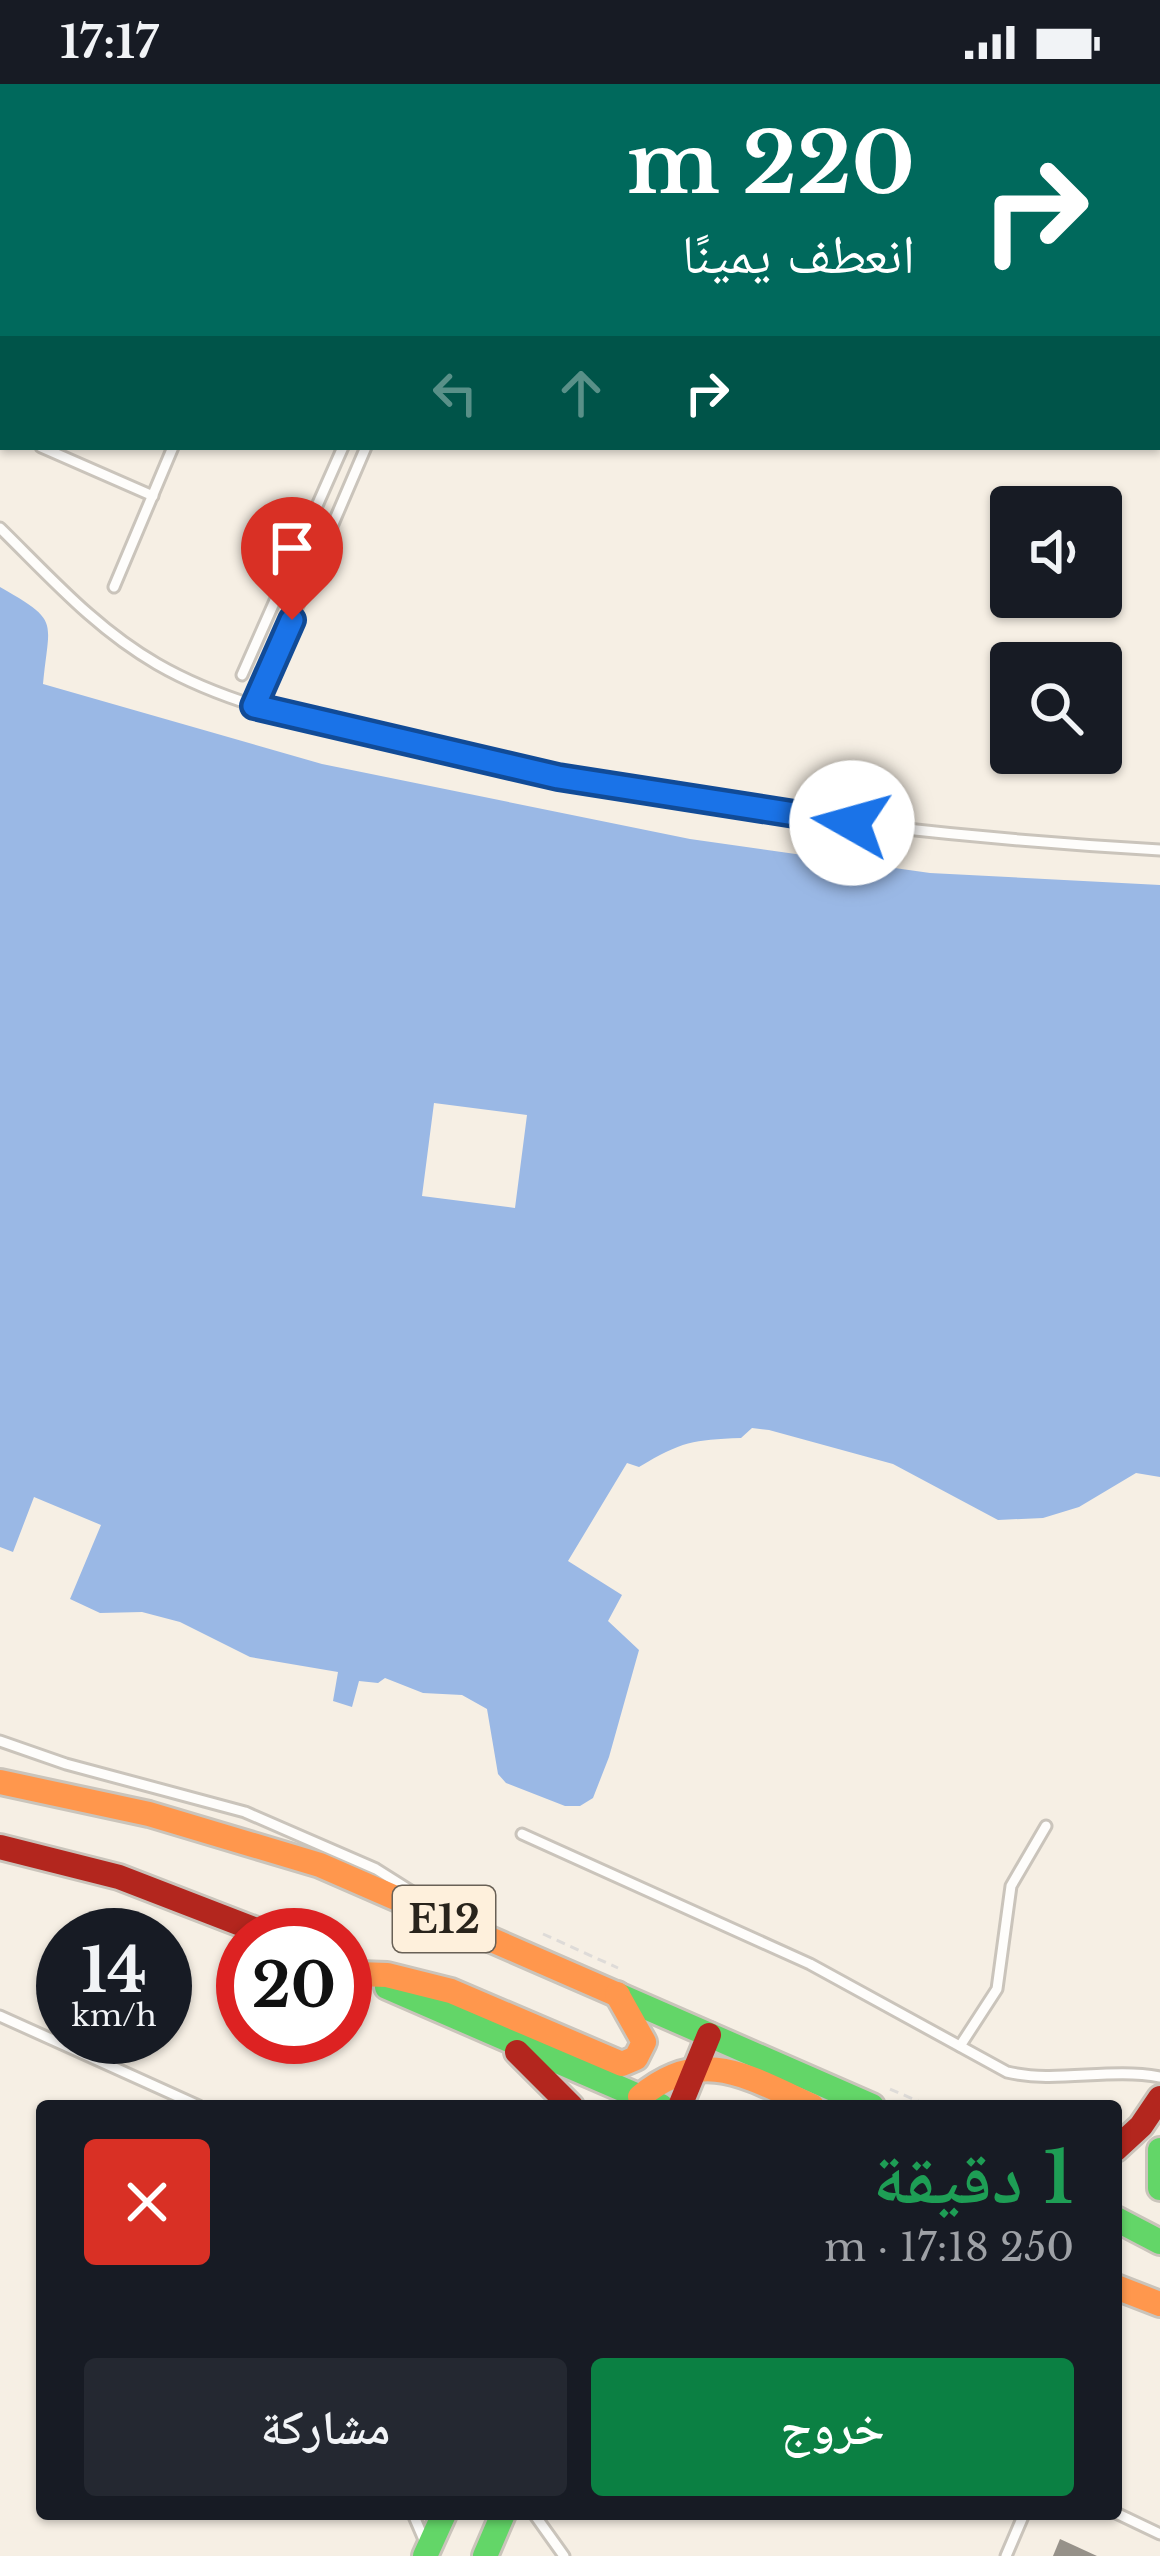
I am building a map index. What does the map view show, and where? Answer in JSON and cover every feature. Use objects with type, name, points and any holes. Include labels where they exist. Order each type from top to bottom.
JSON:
[{"type":"main road","name":"E12","points":[[0,1782],[98,1801],[280,1852],[360,1880],[858,2100]]},
{"type":"main road","points":[[0,1846],[119,1876],[216,1914]]},
{"type":"main road","points":[[372,1972],[430,1983],[609,2061],[628,2064],[642,2052],[644,2042],[617,1994]]},
{"type":"main road","name":"E12","points":[[372,1980],[640,2100]]},
{"type":"main road","points":[[495,2033],[566,2100]]},
{"type":"main road","points":[[683,2100],[709,2035]]},
{"type":"main road","points":[[648,2100],[665,2075],[697,2066],[740,2075],[798,2100]]},
{"type":"main road","points":[[1122,2144],[1142,2126],[1160,2098]]},
{"type":"main road","points":[[1160,2150],[1160,2188]]},
{"type":"main road","points":[[1122,2222],[1160,2242]]},
{"type":"main road","points":[[1122,2289],[1157,2303]]},
{"type":"main road","points":[[426,2553],[441,2520]]},
{"type":"main road","points":[[485,2556],[500,2520]]},
{"type":"lane","points":[[47,450],[152,496]]},
{"type":"lane","points":[[114,587],[172,450]]},
{"type":"lane","points":[[242,675],[342,450]]},
{"type":"lane","points":[[254,706],[365,450]]},
{"type":"lane","points":[[0,528],[81,609],[130,647],[188,680],[254,706],[526,771],[701,802],[920,830],[1160,850]]},
{"type":"lane","points":[[0,1741],[66,1764],[245,1812],[376,1869],[415,1892],[449,1921]]},
{"type":"lane","points":[[960,2046],[997,1989],[1011,1886],[1046,1826]]},
{"type":"lane","points":[[522,1834],[769,1944],[994,2066],[1021,2075],[1127,2072],[1160,2077]]},
{"type":"lane","points":[[0,2016],[186,2100]]},
{"type":"lane","points":[[1122,2516],[1160,2534]]},
{"type":"lane","points":[[415,2520],[426,2553]]},
{"type":"lane","points":[[538,2520],[564,2556]]},
{"type":"lane","points":[[1006,2556],[1021,2520]]},
{"type":"water","points":[[0,587],[33,608],[47,624],[43,684],[322,764],[690,839],[930,873],[1160,885],[1160,1477],[1136,1473],[1079,1507],[1043,1518],[998,1520],[893,1464],[769,1430],[752,1428],[741,1438],[688,1444],[639,1467],[627,1463],[568,1561],[622,1595],[608,1621],[639,1650],[609,1757],[593,1798],[580,1806],[565,1806],[506,1783],[498,1774],[487,1709],[462,1695],[423,1693],[385,1678],[378,1683],[359,1681],[352,1707],[333,1701],[338,1672],[250,1657],[180,1622],[142,1612],[100,1613],[70,1599],[101,1525],[34,1497],[13,1552],[0,1547]],"holes":[[[434,1103],[527,1115],[515,1208],[422,1196]]]},
{"type":"building","points":[[1060,2539],[1097,2556],[1053,2556]]},
{"type":"traffic: fast","points":[[387,1987],[647,2100]]},
{"type":"traffic: fast","points":[[618,1995],[858,2100]]},
{"type":"traffic: fast","points":[[1160,2150],[1160,2188]]},
{"type":"traffic: fast","points":[[1122,2222],[1160,2242]]},
{"type":"traffic: fast","points":[[425,2556],[441,2520]]},
{"type":"traffic: fast","points":[[485,2556],[500,2520]]},
{"type":"traffic: slow","points":[[0,1782],[149,1814],[320,1865],[618,1995]]},
{"type":"traffic: slow","points":[[372,1974],[451,1991],[622,2064],[636,2058],[644,2042],[617,1994]]},
{"type":"traffic: slow","points":[[640,2097],[663,2081],[705,2069],[746,2077],[798,2100]]},
{"type":"traffic: slow","points":[[1122,2289],[1160,2304]]},
{"type":"traffic: jam","points":[[0,1847],[119,1877],[216,1915]]},
{"type":"traffic: jam","points":[[682,2100],[709,2035]]},
{"type":"traffic: jam","points":[[517,2052],[565,2100]]},
{"type":"traffic: jam","points":[[1122,2143],[1160,2098]]},
{"type":"route","points":[[292,620],[254,706],[430,750],[623,790],[852,823]]}]
